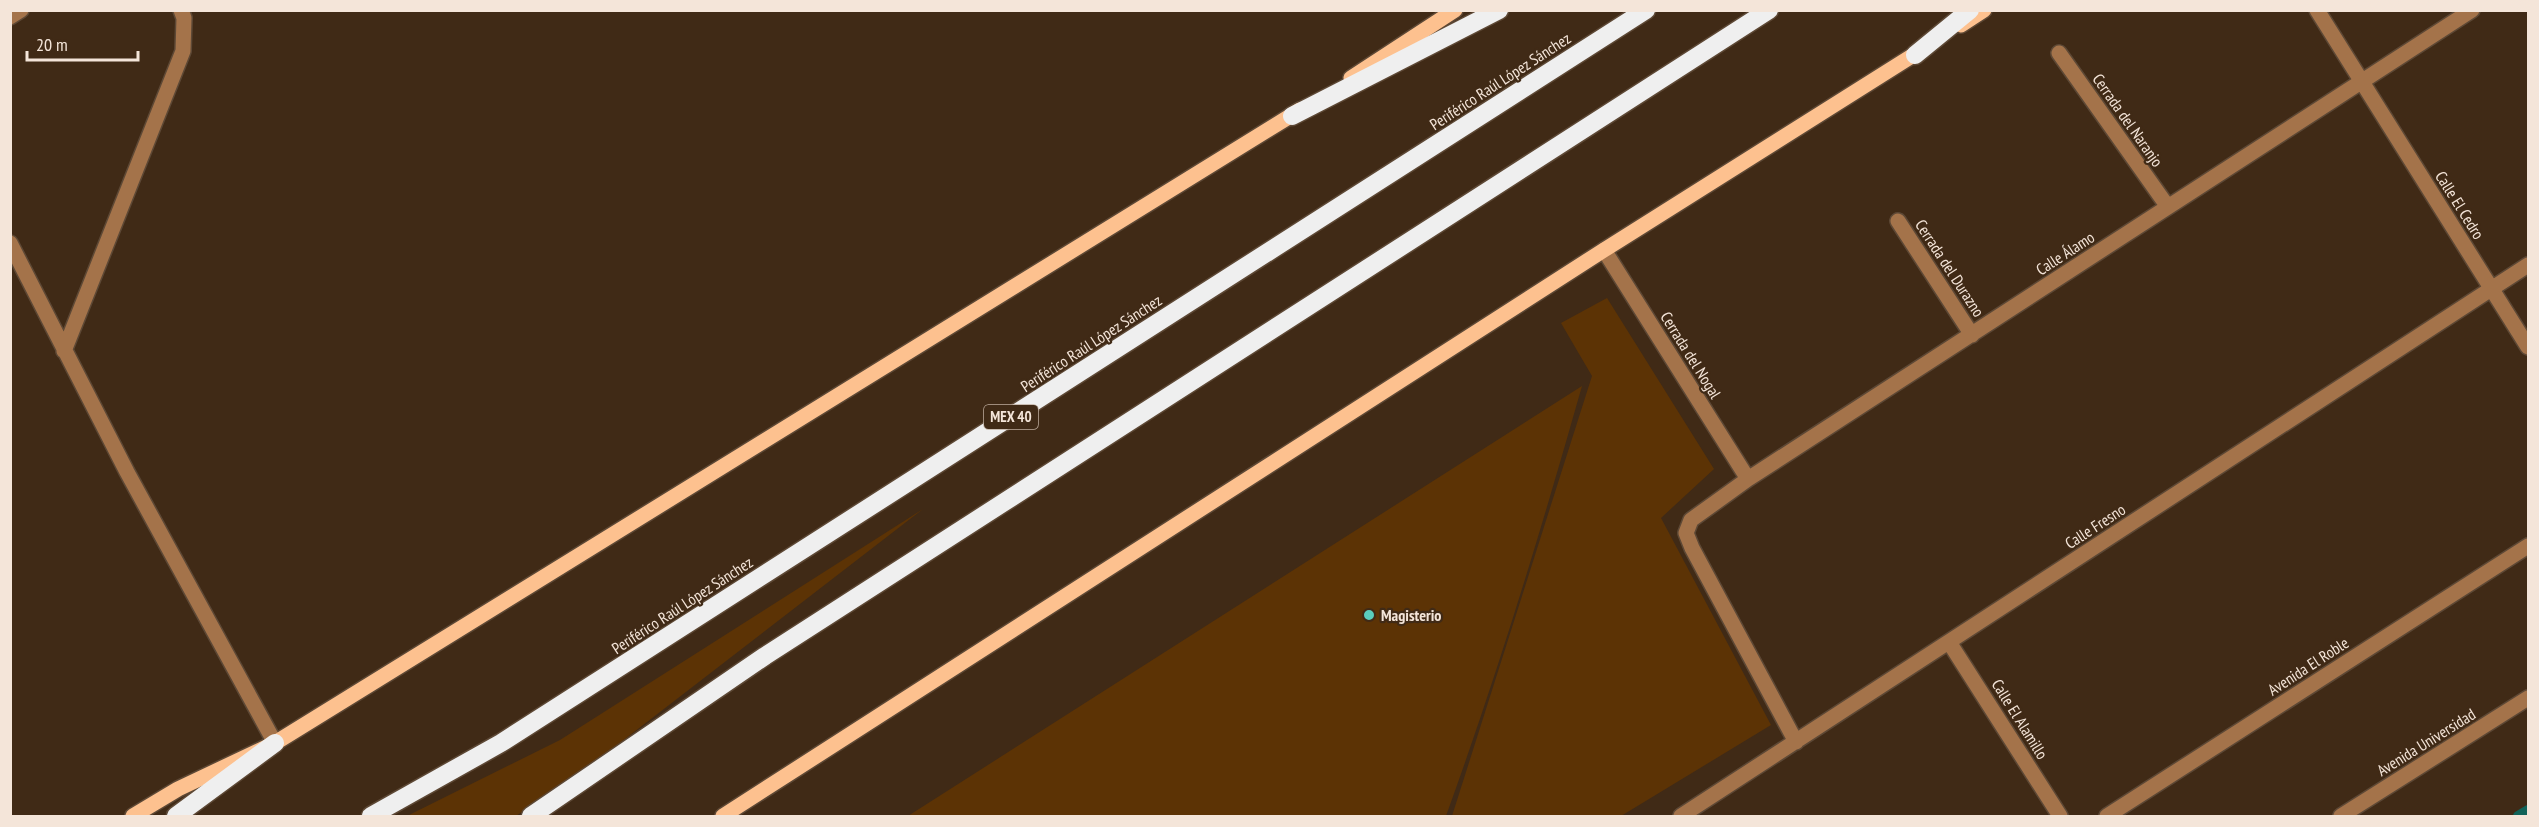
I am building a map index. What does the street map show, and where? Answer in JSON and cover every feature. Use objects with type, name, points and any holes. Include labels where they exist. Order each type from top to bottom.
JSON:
[{"type":"highway","points":[[1292,116],[1499,10]]},
{"type":"highway","name":"Periférico Raúl López Sánchez","points":[[371,816],[501,743],[1646,10]]},
{"type":"highway","points":[[531,816],[765,656],[1769,10]]},
{"type":"highway","points":[[1915,55],[1970,10]]},
{"type":"highway","points":[[176,816],[275,743]]},
{"type":"main road","points":[[133,816],[178,789],[275,743],[1292,116],[1455,10]]},
{"type":"main road","points":[[723,816],[1604,250],[1984,10]]},
{"type":"street","points":[[10,17],[21,10]]},
{"type":"street","points":[[64,351],[183,51],[184,18],[182,10]]},
{"type":"street","name":"Calle El Cedro","points":[[2317,10],[2529,347]]},
{"type":"street","name":"Calle Álamo","points":[[1796,742],[1692,548],[1686,533],[1691,520],[1748,479],[2472,10]]},
{"type":"street","name":"Cerrada del Naranjo","points":[[2059,53],[2168,207]]},
{"type":"street","name":"Cerrada del Durazno","points":[[1898,221],[1972,335]]},
{"type":"street","points":[[10,243],[64,351],[275,743]]},
{"type":"street","name":"Cerrada del Nogal","points":[[1604,250],[1748,479]]},
{"type":"street","name":"Calle Fresno","points":[[1681,816],[2529,265]]},
{"type":"street","name":"Avenida El Roble","points":[[2107,816],[2529,546]]},
{"type":"street","name":"Calle El Alamillo","points":[[1949,642],[2060,816]]},
{"type":"street","name":"Avenida Universidad","points":[[2342,816],[2529,698]]},
{"type":"shaded area","points":[[1607,298],[1714,469],[1661,518],[1771,725],[1621,816],[1452,816],[1592,376],[1561,323]]},
{"type":"shaded area","name":"Magisterio","points":[[1582,386],[1518,602],[1446,816],[908,816]]},
{"type":"shaded area","points":[[923,509],[599,759],[516,816],[407,816],[560,740]]},
{"type":"waterway","points":[[2518,816],[2528,810]]},
{"type":"place","name":"Magisterio","points":[[1369,615]]}]
